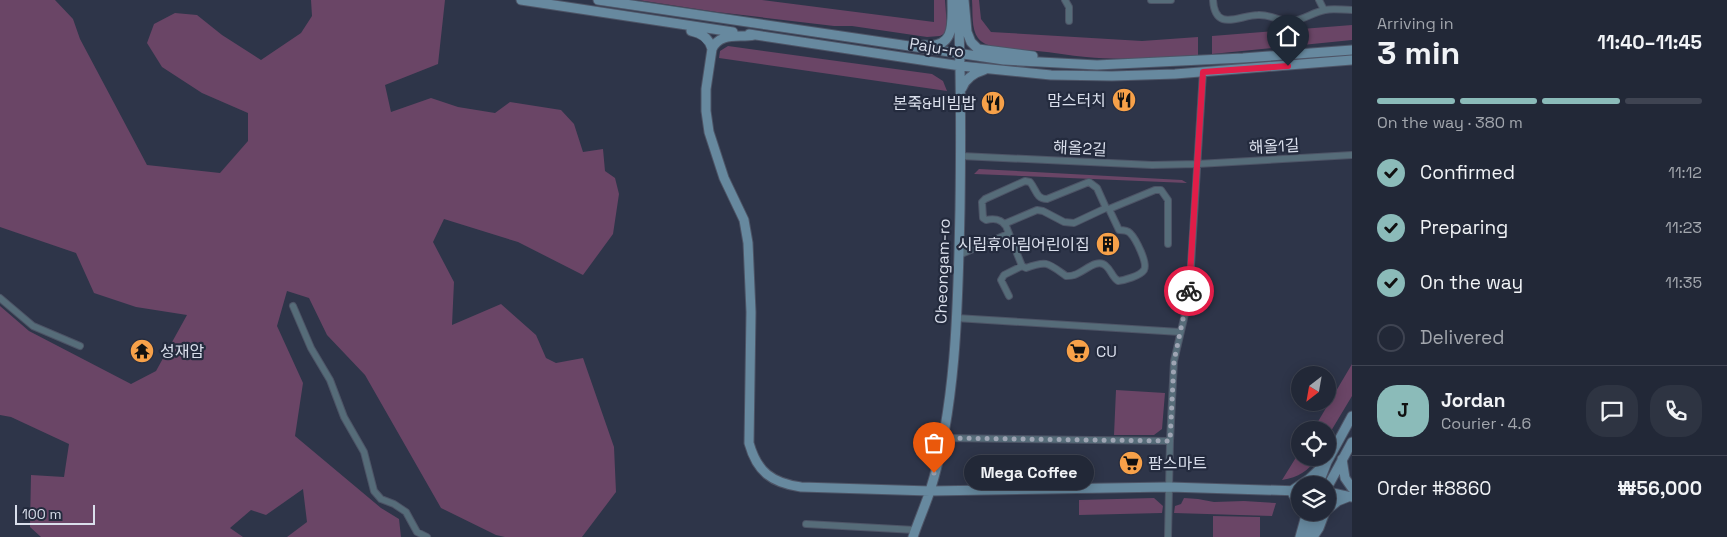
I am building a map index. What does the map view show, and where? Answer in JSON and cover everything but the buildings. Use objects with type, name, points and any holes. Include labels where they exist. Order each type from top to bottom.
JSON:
[{"type":"main road","name":"Paju-ro","points":[[521,0],[960,66],[1051,75],[1112,76],[1203,72],[1352,60]]},
{"type":"main road","name":"Paju-ro","points":[[598,0],[1004,60],[1097,65],[1243,58],[1352,50]]},
{"type":"main road","points":[[850,38],[931,46],[942,43],[948,39],[950,34],[952,0]]},
{"type":"main road","name":"Cheongam-ro","points":[[914,534],[930,491],[942,438],[950,390],[956,318],[961,156],[958,0]]},
{"type":"main road","points":[[964,0],[967,32],[971,42],[978,48],[984,51],[1054,58],[1073,63]]},
{"type":"main road","points":[[658,22],[668,27],[698,32],[706,36],[712,49]]},
{"type":"main road","points":[[754,35],[725,37],[715,43],[712,49],[706,89],[706,111],[709,132],[724,178],[744,220],[748,243],[751,312],[749,443],[752,457],[760,468],[772,478],[786,485],[802,487],[930,491],[1169,487],[1291,491]]},
{"type":"main road","points":[[933,62],[942,64],[953,73],[961,90]]},
{"type":"main road","points":[[961,90],[968,78],[974,74],[993,69]]},
{"type":"main road","points":[[1336,445],[1352,416]]},
{"type":"main road","points":[[1333,476],[1352,442]]},
{"type":"main road","points":[[1342,459],[1345,478],[1351,494]]},
{"type":"main road","points":[[1312,476],[1323,466]]},
{"type":"main road","points":[[1336,493],[1351,494]]},
{"type":"main road","points":[[1336,503],[1351,494]]},
{"type":"main road","points":[[1300,537],[1304,521]]},
{"type":"main road","points":[[1309,537],[1313,521]]},
{"type":"main road","points":[[1313,537],[1322,521]]},
{"type":"street","points":[[1065,0],[1069,7],[1069,21]]},
{"type":"street","points":[[1151,0],[1171,0]]},
{"type":"street","points":[[1213,0],[1214,7],[1219,16],[1226,20],[1234,21],[1253,15],[1264,14],[1289,22],[1301,20],[1324,10],[1352,10]]},
{"type":"street","points":[[1319,0],[1324,10]]},
{"type":"street","points":[[1168,537],[1174,361],[1189,297],[1203,72]]},
{"type":"street","name":"해올1길","points":[[1197,164],[1352,155]]},
{"type":"street","name":"해올2길","points":[[961,156],[1152,165],[1197,164]]},
{"type":"street","points":[[1009,296],[1002,280],[1004,275],[1022,266],[1026,268],[1046,263],[1054,266],[1066,276],[1073,276],[1097,263],[1102,263],[1107,266],[1118,281],[1141,272],[1145,269],[1145,263],[1131,234],[1119,230],[1097,188],[1089,182],[1047,199],[1042,199],[1038,196],[1030,182],[1025,181],[982,202],[983,218],[986,220],[994,218],[1004,224],[1022,266]]},
{"type":"street","points":[[1004,224],[1037,210],[1074,223],[1155,190],[1161,190],[1168,200],[1168,244]]},
{"type":"street","points":[[1040,211],[1042,199]]},
{"type":"street","points":[[959,255],[1008,234]]},
{"type":"street","points":[[0,298],[33,326],[80,346]]},
{"type":"street","points":[[293,306],[311,348],[330,380],[344,417],[364,452],[374,491],[381,499],[394,504],[406,512],[417,532],[427,537]]},
{"type":"street","points":[[956,318],[1180,332]]},
{"type":"street","points":[[942,438],[1170,441]]},
{"type":"street","points":[[806,524],[914,534]]},
{"type":"shaded area","points":[[0,0],[55,0],[73,19],[80,39],[147,165],[220,173],[248,141],[248,113],[202,93],[162,67],[147,43],[154,24],[175,13],[197,15],[222,35],[261,60],[301,33],[312,16],[311,0],[445,0],[438,64],[385,85],[391,112],[431,98],[458,107],[495,113],[510,102],[561,110],[574,124],[583,152],[603,149],[605,171],[615,178],[619,194],[613,234],[583,275],[518,242],[444,219],[433,242],[454,282],[452,325],[501,304],[536,335],[546,358],[556,363],[583,358],[614,447],[616,492],[582,537],[505,537],[496,535],[441,508],[365,375],[327,335],[309,298],[287,291],[277,326],[303,383],[295,436],[381,508],[399,519],[401,537],[287,537],[307,522],[303,489],[266,515],[251,510],[230,528],[243,537],[41,537],[30,527],[31,475],[64,477],[69,444],[11,417],[0,415],[0,306],[29,331],[131,384],[156,371],[187,315],[136,307],[94,293],[76,253],[0,227]]},
{"type":"shaded area","points":[[638,0],[762,0],[934,22],[934,0],[945,0],[947,27],[945,33],[940,36],[927,37],[852,26],[834,26],[717,12]]},
{"type":"shaded area","points":[[972,0],[979,0],[981,19],[991,32],[1142,41],[1198,37],[1198,55],[1114,59],[997,47],[989,45],[978,38],[973,25]]},
{"type":"shaded area","points":[[1352,25],[1352,40],[1212,54],[1212,36]]},
{"type":"shaded area","points":[[728,46],[932,74],[943,81],[947,91],[719,58],[720,51]]},
{"type":"shaded area","points":[[979,169],[1182,180],[1187,183],[974,174]]},
{"type":"shaded area","points":[[1352,364],[1352,396],[1336,423],[1336,421],[1318,421],[1324,411],[1336,411],[1336,391]]},
{"type":"shaded area","points":[[1116,390],[1165,393],[1162,429],[1154,435],[1114,435]]},
{"type":"shaded area","points":[[1291,466],[1311,466],[1302,473],[1282,480]]},
{"type":"shaded area","points":[[1154,498],[1163,506],[1162,513],[1079,515],[1079,500]]},
{"type":"shaded area","points":[[1184,498],[1214,502],[1276,503],[1272,516],[1174,513],[1175,506],[1181,504]]},
{"type":"shaded area","points":[[1213,516],[1260,517],[1260,537],[1213,537]]},
{"type":"way so far","points":[[934,473],[942,438],[1170,441],[1174,361],[1189,291]]},
{"type":"place","name":"맘스터치","points":[[1124,100]]},
{"type":"place","name":"본죽&비빔밥","points":[[993,103]]},
{"type":"place","name":"시립휴아림어린이집","points":[[1108,244]]},
{"type":"place","name":"성재암","points":[[142,351]]},
{"type":"place","name":"CU","points":[[1078,351]]},
{"type":"place","name":"팜스마트","points":[[1131,463]]},
{"type":"place","name":"Mega Coffee","points":[[934,473]]},
{"type":"route","points":[[1189,291],[1203,72],[1288,66]]}]
